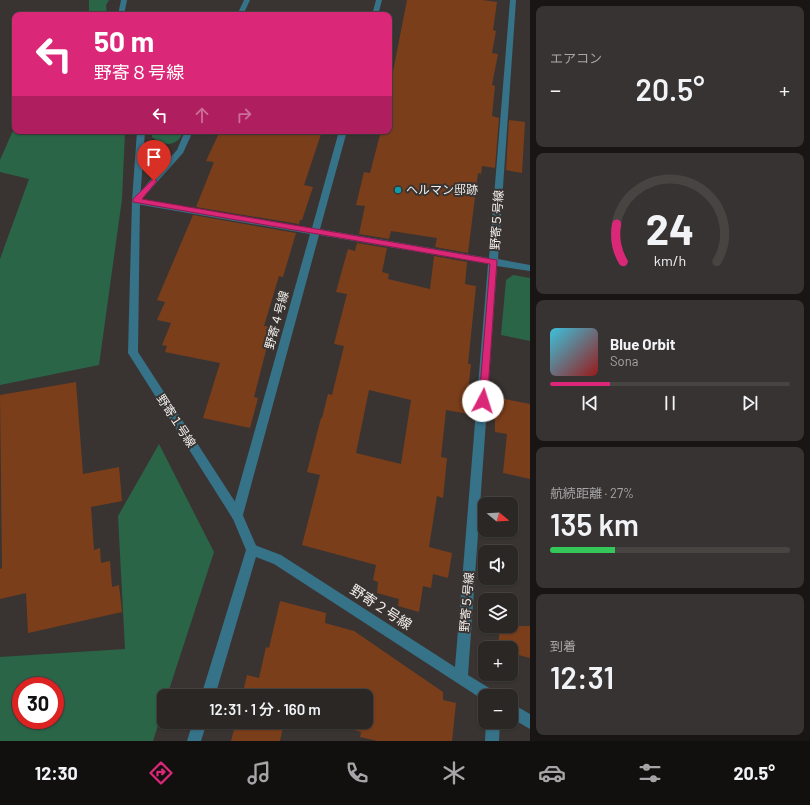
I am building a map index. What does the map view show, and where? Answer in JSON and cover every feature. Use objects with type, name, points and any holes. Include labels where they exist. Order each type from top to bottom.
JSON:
[{"type":"street","points":[[121,12],[124,0]]},
{"type":"street","points":[[241,12],[247,0]]},
{"type":"street","points":[[375,12],[379,0]]},
{"type":"street","name":"野寄５号線","points":[[461,678],[513,0]]},
{"type":"street","name":"野寄１号線","points":[[141,134],[136,200],[133,353],[237,516],[252,550]]},
{"type":"street","points":[[136,200],[180,152],[188,134]]},
{"type":"street","name":"野寄４号線","points":[[237,516],[341,134]]},
{"type":"street","points":[[136,200],[314,232],[530,268]]},
{"type":"street","points":[[210,689],[252,550]]},
{"type":"street","name":"野寄２号線","points":[[252,550],[277,559],[478,689]]},
{"type":"street","points":[[518,714],[530,722]]},
{"type":"street","points":[[194,741],[198,729]]},
{"type":"street","points":[[492,741],[493,729]]},
{"type":"green space","points":[[89,0],[109,0],[106,5],[107,12],[89,12]]},
{"type":"green space","points":[[12,133],[125,134],[122,199],[99,365],[0,385],[0,259],[29,179],[0,172],[0,160]]},
{"type":"green space","points":[[152,134],[182,134],[178,140],[170,144],[162,143],[152,137]]},
{"type":"green space","points":[[513,275],[530,278],[530,341],[501,335],[506,280]]},
{"type":"green space","points":[[159,444],[214,552],[169,689],[157,689],[157,728],[153,741],[0,741],[0,657],[125,649],[118,516]]},
{"type":"building","points":[[407,0],[482,0],[497,2],[493,30],[496,31],[492,53],[498,54],[492,85],[495,86],[492,116],[499,118],[495,168],[482,166],[481,174],[478,173],[468,253],[435,247],[437,238],[391,231],[389,239],[359,234],[365,206],[356,205],[364,172],[370,173],[380,134],[392,134],[392,77]]},
{"type":"building","points":[[509,120],[525,122],[522,173],[506,170]]},
{"type":"building","points":[[219,134],[321,134],[304,185],[313,187],[302,220],[300,220],[299,224],[196,207],[214,162],[206,161]]},
{"type":"building","points":[[193,215],[296,233],[283,277],[279,276],[264,326],[272,327],[254,397],[258,398],[250,428],[203,418],[220,363],[165,352],[167,346],[162,345],[171,323],[157,320],[165,302],[157,300]]},
{"type":"building","points":[[357,243],[387,248],[382,272],[389,274],[388,279],[430,289],[434,256],[467,262],[465,284],[476,286],[468,364],[471,364],[468,392],[476,393],[474,415],[446,410],[441,457],[447,458],[443,498],[437,496],[429,547],[452,553],[448,578],[433,574],[431,588],[423,586],[419,612],[398,606],[399,599],[377,593],[378,582],[373,580],[376,565],[302,545],[320,475],[307,472],[328,394],[332,395],[344,346],[334,344],[347,294],[336,292],[348,249],[355,251]],"holes":[[[369,390],[411,400],[401,464],[356,453]]]},
{"type":"building","points":[[76,382],[83,474],[119,467],[122,501],[91,507],[94,550],[100,548],[101,563],[110,561],[112,587],[119,585],[122,612],[28,633],[26,593],[0,599],[0,569],[2,568],[0,395]]},
{"type":"building","points":[[489,396],[530,404],[530,479],[503,473],[507,434],[495,432],[495,419],[488,418]]},
{"type":"building","points":[[280,601],[326,613],[325,623],[354,631],[443,692],[443,700],[456,703],[452,741],[377,741],[360,737],[361,732],[351,729],[373,729],[373,689],[244,689],[247,675],[259,678],[266,647],[269,648]]},
{"type":"building","points":[[518,626],[530,626],[530,658],[518,655],[518,641],[499,641],[499,633],[518,633]]},
{"type":"building","points":[[234,729],[283,729],[280,741],[231,741]]},
{"type":"place","name":"ヘルマン邸跡","points":[[398,190]]},
{"type":"route","points":[[154,181],[136,200],[494,262],[483,401]]}]
